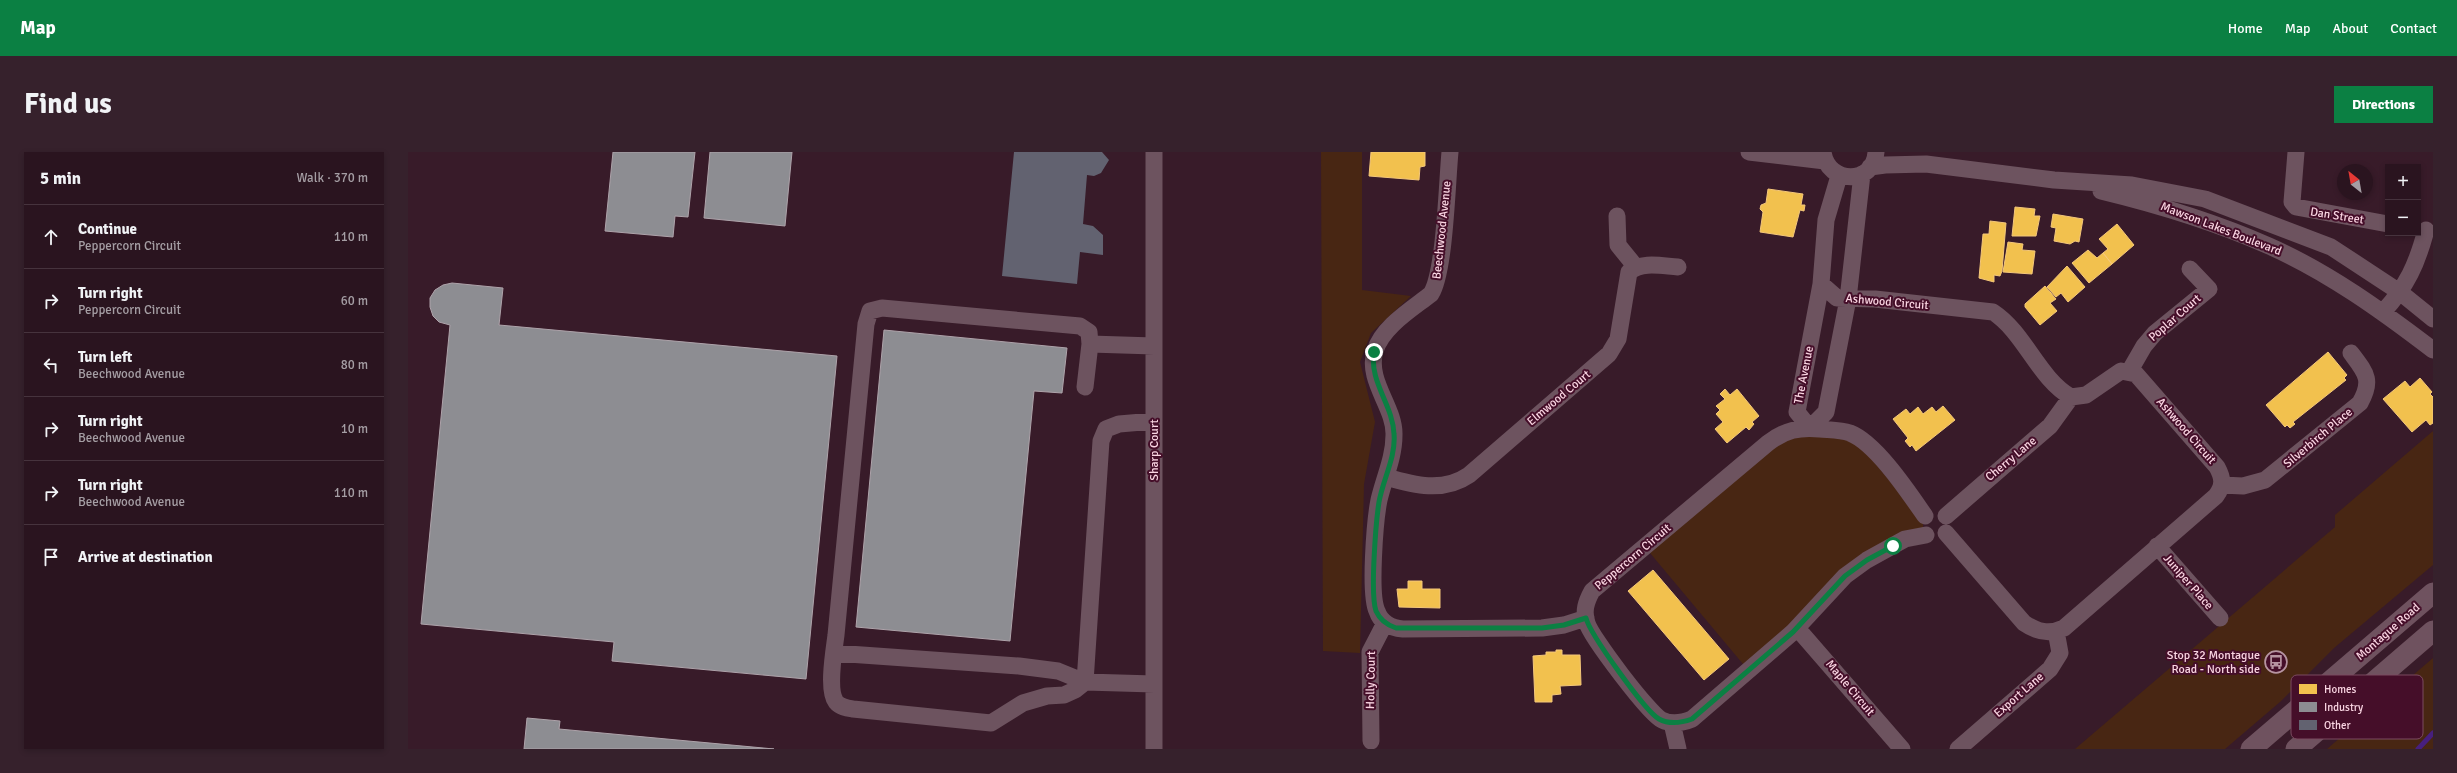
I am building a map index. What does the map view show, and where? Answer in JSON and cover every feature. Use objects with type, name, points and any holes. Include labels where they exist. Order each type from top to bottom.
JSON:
[{"type":"main road","points":[[2416,607],[2433,588]]},
{"type":"main road","name":"Montague Road","points":[[2337,675],[2433,593]]},
{"type":"main road","points":[[2383,675],[2433,632]]},
{"type":"main road","name":"Montague Road","points":[[2251,749],[2291,715]]},
{"type":"main road","points":[[2296,749],[2308,739]]},
{"type":"street","name":"Sharp Court","points":[[1154,152],[1154,749]]},
{"type":"street","name":"Beechwood Avenue","points":[[1385,622],[1378,615],[1375,605],[1374,561],[1379,501],[1386,477],[1394,435],[1392,420],[1375,374],[1374,352],[1386,332],[1431,294],[1436,287],[1440,265],[1450,152]]},
{"type":"street","points":[[1749,152],[1824,157],[1839,176]]},
{"type":"street","name":"Mawson Lakes Boulevard","points":[[1897,152],[1926,164]]},
{"type":"street","name":"Dan Street","points":[[2296,152],[2292,202],[2296,207],[2385,223]]},
{"type":"street","points":[[1810,428],[1826,412],[1848,299],[1856,217],[1869,164]]},
{"type":"street","name":"Mawson Lakes Boulevard","points":[[1839,176],[1848,178],[1869,164],[1926,164],[2054,180],[2132,185],[2205,199],[2331,247],[2400,293],[2433,319]]},
{"type":"street","name":"The Avenue","points":[[1810,428],[1797,412],[1821,284],[1826,220],[1839,176]]},
{"type":"street","name":"Mawson Lakes Boulevard","points":[[2054,180],[2164,206],[2269,246],[2316,270],[2383,312],[2433,350]]},
{"type":"street","points":[[1617,216],[1618,246],[1635,266],[1678,267]]},
{"type":"street","points":[[2383,312],[2400,293],[2417,262],[2426,230]]},
{"type":"street","name":"Elmwood Court","points":[[1386,477],[1414,485],[1445,486],[1469,475],[1609,354],[1618,339],[1627,278],[1629,272],[1635,266]]},
{"type":"street","name":"Poplar Court","points":[[2129,372],[2144,346],[2155,333],[2209,289],[2190,269]]},
{"type":"street","name":"Ashwood Circuit","points":[[1821,284],[1837,298],[1875,300],[1993,312],[2005,322],[2055,384],[2071,397]]},
{"type":"street","points":[[1084,387],[1090,344],[1089,332],[1080,326],[882,308],[870,311],[866,324],[834,654],[832,694],[836,702],[845,708],[991,722],[1023,703],[1047,696],[1064,695],[1075,690],[1085,682],[1101,441],[1106,429],[1119,424],[1154,421]]},
{"type":"street","points":[[1090,344],[1154,346]]},
{"type":"street","name":"Silverbirch Place","points":[[2222,485],[2243,486],[2264,480],[2360,403],[2367,391],[2368,381],[2364,371],[2351,354]]},
{"type":"street","points":[[2071,397],[2086,395],[2121,371],[2129,372]]},
{"type":"street","name":"Ashwood Circuit","points":[[2129,372],[2136,374],[2217,467],[2222,485]]},
{"type":"street","name":"Cherry Lane","points":[[1946,516],[2050,426],[2071,397]]},
{"type":"street","name":"Peppercorn Circuit","points":[[1586,618],[1586,604],[1592,591],[1778,435],[1791,429],[1810,428],[1846,432],[1866,442],[1925,516]]},
{"type":"street","points":[[1946,533],[2024,623],[2034,630],[2045,632],[2056,631],[2064,628],[2216,496],[2222,485]]},
{"type":"street","points":[[1385,622],[1403,629],[1542,628],[1564,625],[1586,618],[1593,634],[1650,712],[1661,720],[1672,723],[1692,719],[1797,628],[1832,588],[1857,567],[1905,539],[1926,535],[1937,538],[1946,533],[1949,524],[1946,516],[1933,512],[1925,516],[1922,526],[1926,535]]},
{"type":"street","name":"Juniper Place","points":[[2157,546],[2220,618]]},
{"type":"street","name":"Holly Court","points":[[1371,741],[1370,652],[1385,622]]},
{"type":"street","name":"Maple Circuit","points":[[1797,628],[1902,749]]},
{"type":"street","name":"Export Lane","points":[[1958,749],[2050,669],[2060,653],[2056,631]]},
{"type":"street","points":[[834,654],[1019,666],[1058,671],[1085,682],[1154,684]]},
{"type":"street","points":[[1672,723],[1678,749]]},
{"type":"shaded area","points":[[1321,152],[1362,152],[1362,290],[1411,296],[1371,333],[1360,362],[1375,422],[1364,484],[1360,653],[1323,651]]},
{"type":"shaded area","points":[[2433,431],[2433,565],[2334,648],[2307,675],[2291,675],[2291,691],[2280,702],[2225,749],[2075,749],[2335,527],[2335,515]]},
{"type":"shaded area","points":[[1851,434],[1923,521],[1923,531],[1880,553],[1748,670],[1645,547],[1778,435]]},
{"type":"shaded area","points":[[2433,658],[2433,749],[2327,749],[2339,739],[2423,739],[2423,675],[2413,675]]},
{"type":"building: Homes","points":[[1371,152],[1425,152],[1425,166],[1420,167],[1419,180],[1369,176]]},
{"type":"building: Homes","points":[[1768,189],[1803,194],[1801,205],[1805,205],[1804,211],[1800,210],[1793,237],[1760,232],[1763,212],[1760,209],[1761,205],[1766,203]]},
{"type":"building: Homes","points":[[2015,207],[2035,209],[2034,216],[2040,216],[2036,236],[2012,236]]},
{"type":"building: Homes","points":[[2053,214],[2083,219],[2079,242],[2075,241],[2070,244],[2054,241],[2056,228],[2051,227]]},
{"type":"building: Homes","points":[[1990,221],[2006,223],[2002,271],[2000,276],[1994,275],[1994,282],[1979,278],[1983,234],[1989,234]]},
{"type":"building: Homes","points":[[2117,224],[2134,245],[2112,264],[2103,253],[2108,249],[2099,239]]},
{"type":"building: Homes","points":[[2008,242],[2023,244],[2022,250],[2035,251],[2032,274],[2003,272]]},
{"type":"building: Homes","points":[[2088,250],[2097,258],[2103,253],[2112,264],[2089,283],[2072,263]]},
{"type":"building: Homes","points":[[2067,266],[2085,287],[2068,302],[2061,293],[2056,297],[2047,287]]},
{"type":"building: Homes","points":[[2045,286],[2056,299],[2050,303],[2057,311],[2040,325],[2025,307],[2025,304]]},
{"type":"building: Homes","points":[[2328,352],[2347,375],[2344,378],[2346,380],[2293,422],[2295,424],[2290,428],[2287,425],[2285,427],[2266,405]]},
{"type":"building: Homes","points":[[2420,378],[2432,392],[2430,394],[2433,397],[2433,423],[2430,425],[2426,420],[2412,432],[2383,399],[2405,381],[2410,387]]},
{"type":"building: Homes","points":[[1725,389],[1730,395],[1737,389],[1759,416],[1752,422],[1754,424],[1749,430],[1746,427],[1727,443],[1715,429],[1723,422],[1716,414],[1720,410],[1716,406],[1725,399],[1720,394]]},
{"type":"building: Homes","points":[[1943,406],[1955,420],[1916,451],[1912,445],[1910,447],[1905,441],[1908,438],[1893,419],[1906,409],[1910,414],[1918,407],[1923,414],[1932,407],[1936,412]]},
{"type":"building: Homes","points":[[1653,570],[1729,659],[1704,680],[1628,591]]},
{"type":"building: Homes","points":[[1408,581],[1422,581],[1422,589],[1440,589],[1440,608],[1399,607],[1397,589],[1408,589]]},
{"type":"building: Homes","points":[[1556,650],[1562,650],[1562,655],[1580,655],[1581,685],[1560,686],[1561,694],[1552,695],[1552,702],[1535,702],[1533,656],[1546,655],[1546,652],[1556,652]]},
{"type":"building: Industry","points":[[613,152],[695,152],[688,217],[675,216],[673,237],[605,231]]},
{"type":"building: Industry","points":[[710,152],[792,152],[785,226],[704,218]]},
{"type":"building: Industry","points":[[452,283],[503,288],[499,325],[837,356],[806,679],[612,661],[614,642],[421,624],[450,325],[439,322],[433,316],[430,307],[430,298],[435,290],[443,285]]},
{"type":"building: Industry","points":[[884,330],[1067,348],[1062,393],[1034,391],[1010,641],[856,627]]},
{"type":"building: Industry","points":[[527,718],[560,721],[559,729],[774,749],[524,749]]},
{"type":"building: Other","points":[[1014,152],[1102,152],[1109,160],[1101,173],[1094,176],[1087,175],[1083,224],[1093,226],[1103,235],[1103,255],[1080,252],[1077,284],[1002,276]]},
{"type":"waterway","points":[[2418,749],[2433,733]]},
{"type":"place","name":"Stop 32 Montague Road - North side","points":[[2276,662]]},
{"type":"route","points":[[1374,352],[1373,362],[1376,378],[1392,420],[1394,435],[1391,459],[1379,501],[1374,561],[1376,610],[1381,619],[1389,626],[1403,629],[1542,628],[1564,625],[1586,618],[1588,626],[1593,634],[1650,712],[1661,720],[1667,722],[1684,722],[1692,719],[1793,632],[1832,588],[1845,576],[1867,560],[1893,546]]}]
